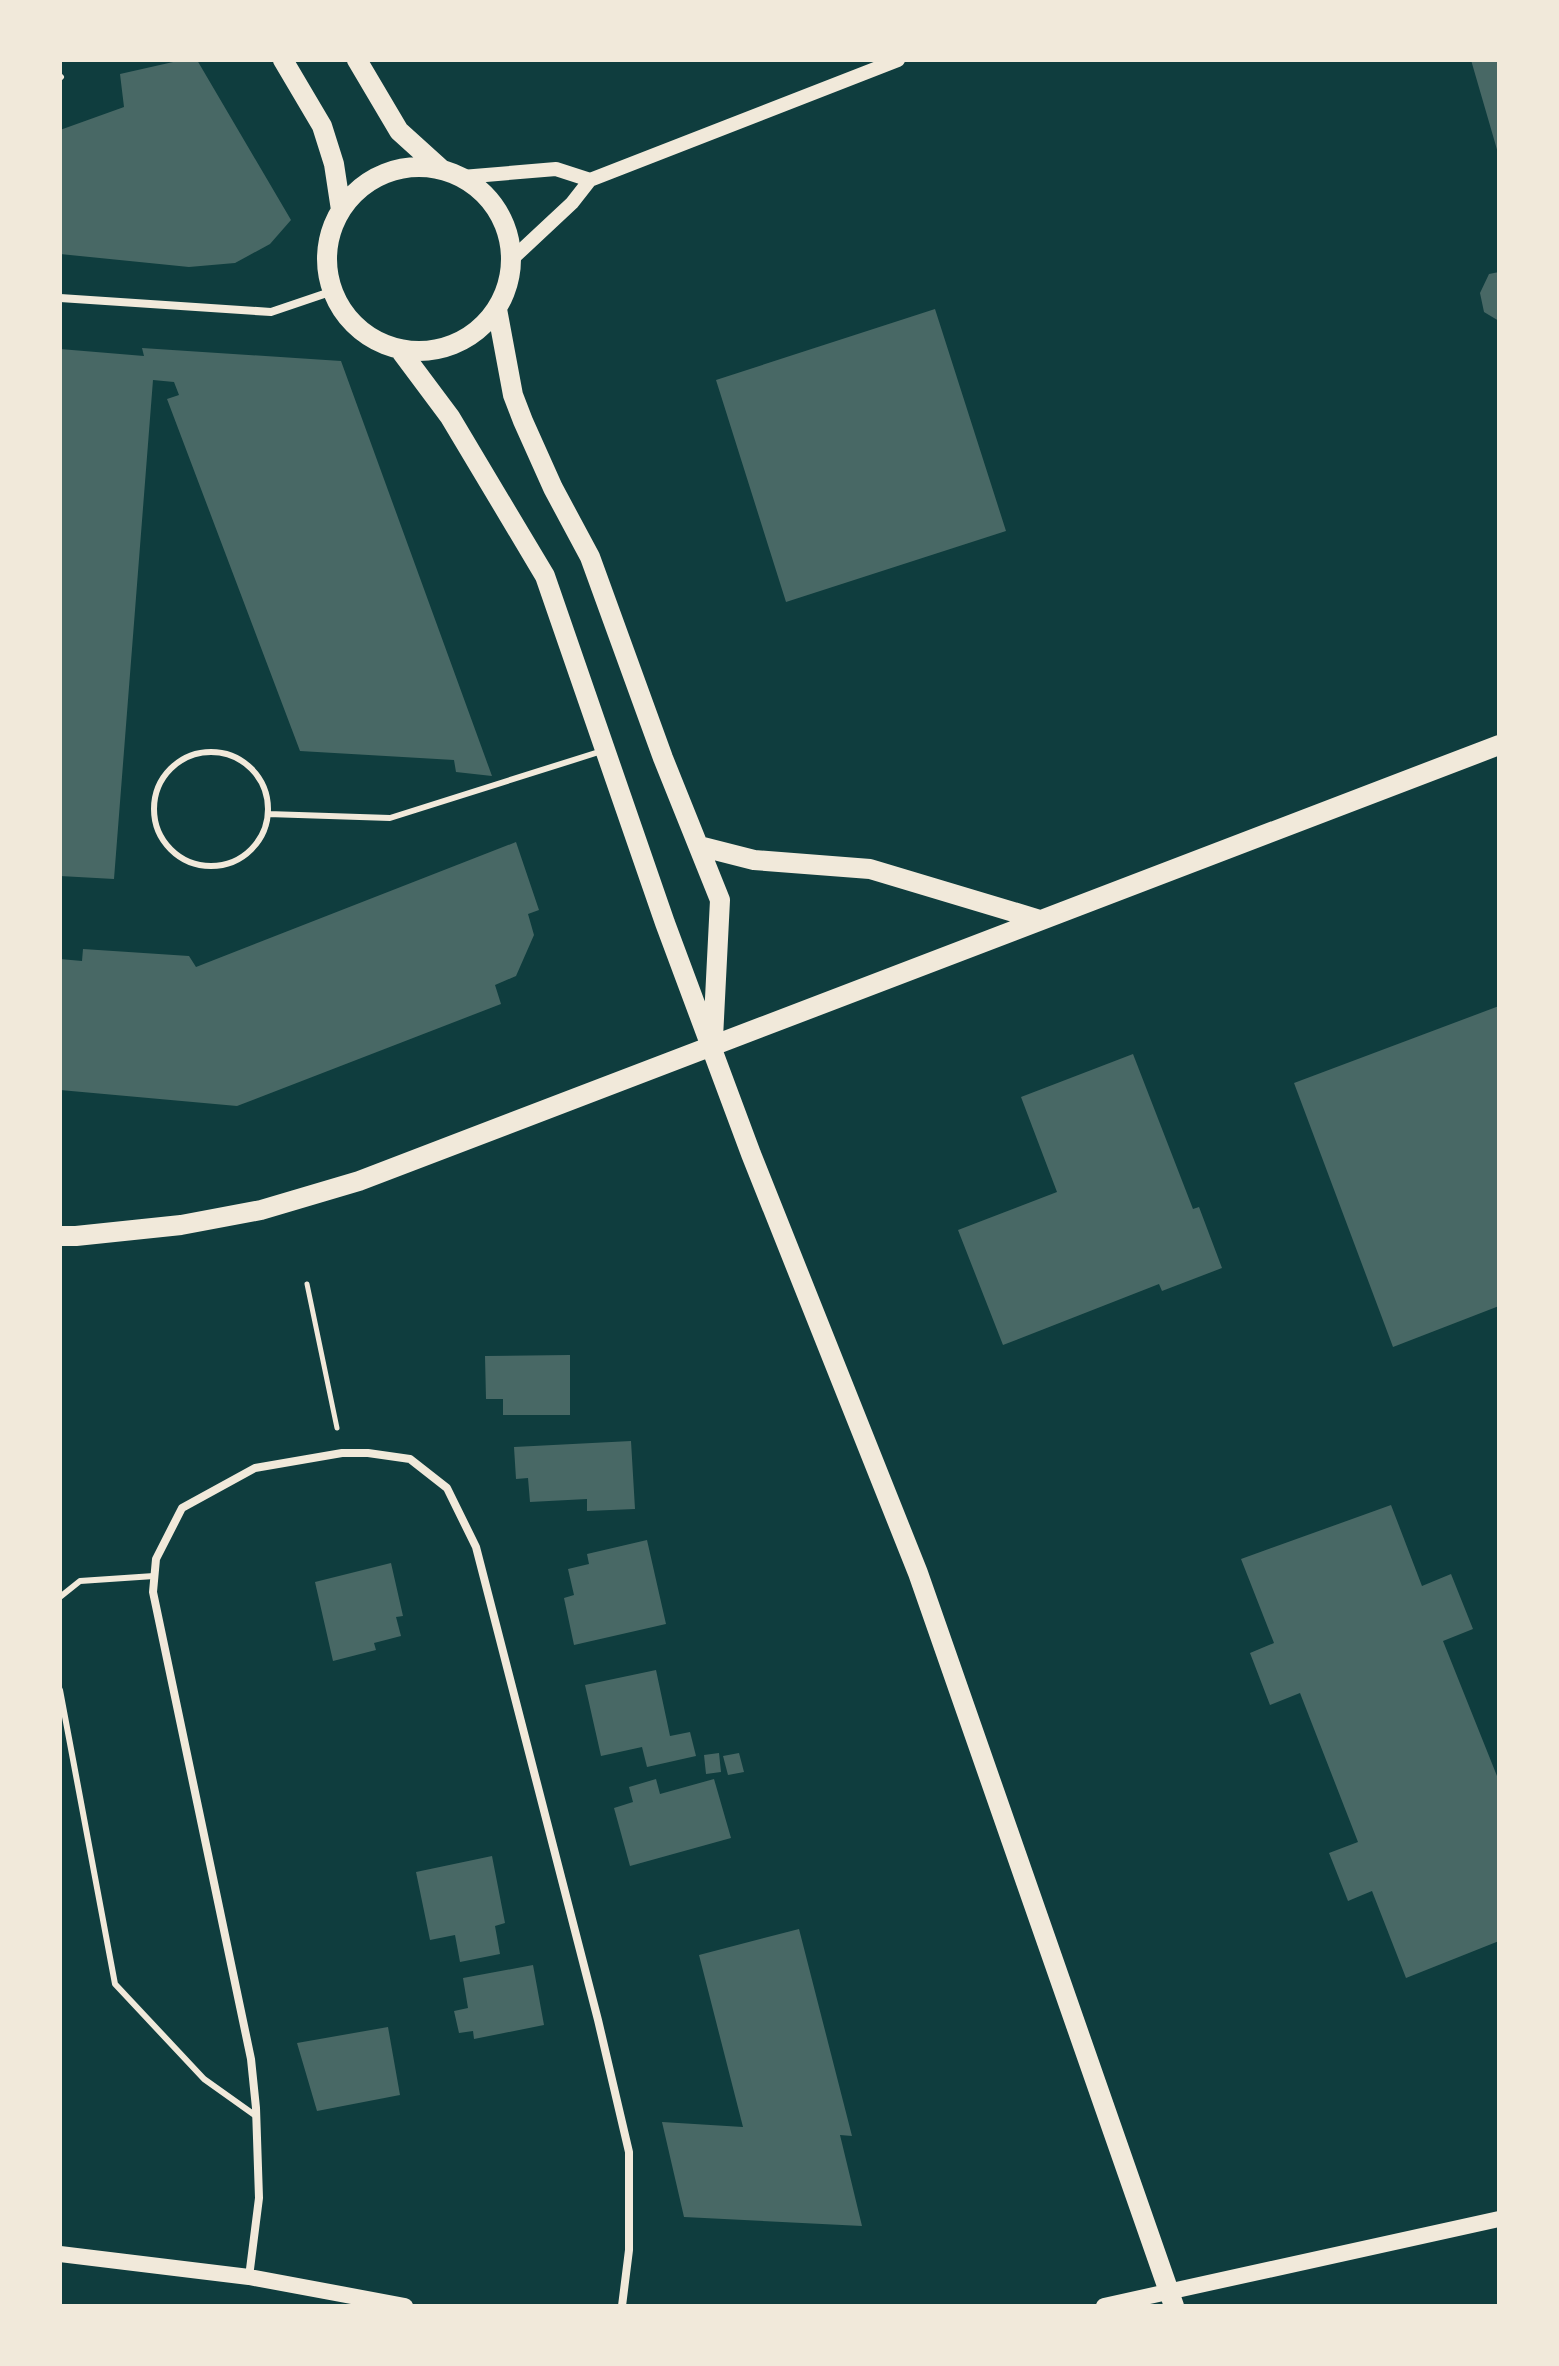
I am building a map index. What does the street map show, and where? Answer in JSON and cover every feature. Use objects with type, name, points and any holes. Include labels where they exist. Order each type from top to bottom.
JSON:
[{"type":"main road","points":[[283,60],[322,126],[334,164],[341,210]]},
{"type":"main road","points":[[357,60],[399,131],[441,169]]},
{"type":"main road","points":[[418,166],[441,169],[462,177],[488,197],[505,226],[512,259],[508,285],[497,309],[483,327],[455,344],[422,352],[400,350],[378,342],[359,329],[343,312],[333,291],[327,263],[330,235],[341,210],[356,192],[384,174],[418,166]]},
{"type":"main road","points":[[497,309],[513,395],[553,488],[590,557],[663,758],[720,900],[712,1046]]},
{"type":"main road","points":[[400,350],[450,417],[545,576],[665,923],[751,1154],[918,1573],[1172,2299]]},
{"type":"main road","points":[[60,1236],[181,1225],[261,1210],[359,1181],[1499,745]]},
{"type":"main road","points":[[699,846],[754,860],[870,869],[1040,920]]},
{"type":"main road","points":[[1104,2306],[1172,2299],[1499,2219]]},
{"type":"main road","points":[[60,2254],[249,2277],[405,2306]]},
{"type":"street","points":[[512,259],[572,203],[590,180],[898,60]]},
{"type":"street","points":[[462,177],[556,169],[590,180]]},
{"type":"street","points":[[60,298],[271,312],[333,291]]},
{"type":"street","points":[[249,2277],[259,2198],[251,2059],[153,1592],[156,1559],[182,1508],[255,1468],[342,1453],[368,1453],[410,1459],[447,1488],[476,1547],[629,2152],[629,2250],[622,2306]]},
{"type":"lane","points":[[268,814],[390,818],[605,750]]},
{"type":"lane","points":[[209,752],[228,754],[246,763],[259,777],[267,795],[268,814],[264,832],[254,847],[240,859],[222,865],[204,866],[180,856],[161,836],[155,819],[155,799],[162,781],[174,765],[190,755],[209,752]]},
{"type":"lane","points":[[60,1597],[80,1581],[154,1576]]},
{"type":"lane","points":[[60,1690],[115,1984],[204,2079],[256,2116]]},
{"type":"path","points":[[307,1284],[342,1453]]},
{"type":"building","points":[[182,60],[197,60],[291,220],[270,244],[235,263],[189,267],[60,254],[60,130],[124,107],[120,74]]},
{"type":"building","points":[[1471,60],[1499,60],[1499,153],[1498,153]]},
{"type":"building","points":[[1499,272],[1499,321],[1484,312],[1480,293],[1489,274]]},
{"type":"building","points":[[935,309],[1006,531],[786,602],[716,380]]},
{"type":"building","points":[[142,348],[341,361],[492,776],[456,772],[454,760],[300,751],[167,399],[179,395],[174,382],[153,380],[114,879],[60,876],[60,349],[144,356]]},
{"type":"building","points":[[516,842],[539,910],[528,914],[534,935],[516,976],[495,985],[501,1004],[237,1106],[60,1090],[60,959],[82,961],[83,949],[189,956],[196,967]]},
{"type":"building","points":[[1499,1006],[1499,1306],[1393,1347],[1294,1083]]},
{"type":"building","points":[[1133,1054],[1193,1209],[1199,1207],[1222,1268],[1162,1291],[1159,1284],[1003,1345],[958,1230],[1057,1192],[1021,1097]]},
{"type":"building","points":[[570,1355],[570,1415],[503,1415],[503,1399],[486,1399],[485,1356]]},
{"type":"building","points":[[631,1441],[635,1509],[587,1511],[587,1499],[530,1502],[528,1478],[516,1479],[514,1447]]},
{"type":"building","points":[[1391,1505],[1422,1586],[1451,1574],[1473,1629],[1443,1641],[1499,1781],[1499,1941],[1406,1978],[1372,1891],[1348,1901],[1329,1853],[1358,1842],[1300,1693],[1270,1705],[1250,1653],[1274,1643],[1241,1559]]},
{"type":"building","points":[[647,1540],[666,1624],[574,1645],[564,1598],[574,1595],[568,1569],[589,1564],[587,1554]]},
{"type":"building","points":[[391,1563],[403,1616],[396,1617],[401,1636],[374,1643],[376,1650],[333,1661],[315,1582]]},
{"type":"building","points":[[656,1670],[670,1736],[690,1732],[696,1756],[647,1767],[642,1747],[601,1756],[585,1685]]},
{"type":"building","points":[[719,1753],[721,1772],[706,1774],[704,1755]]},
{"type":"building","points":[[739,1753],[744,1772],[728,1775],[723,1756]]},
{"type":"building","points":[[656,1779],[660,1794],[714,1779],[731,1838],[630,1866],[614,1808],[633,1802],[629,1787]]},
{"type":"building","points":[[492,1856],[505,1923],[495,1926],[500,1954],[460,1962],[455,1935],[430,1940],[416,1872]]},
{"type":"building","points":[[799,1929],[852,2136],[840,2135],[862,2226],[684,2217],[662,2122],[743,2127],[699,1955]]},
{"type":"building","points":[[533,1965],[544,2025],[474,2039],[473,2031],[459,2033],[454,2011],[468,2008],[463,1978]]},
{"type":"building","points":[[388,2027],[400,2095],[317,2111],[297,2043]]}]
